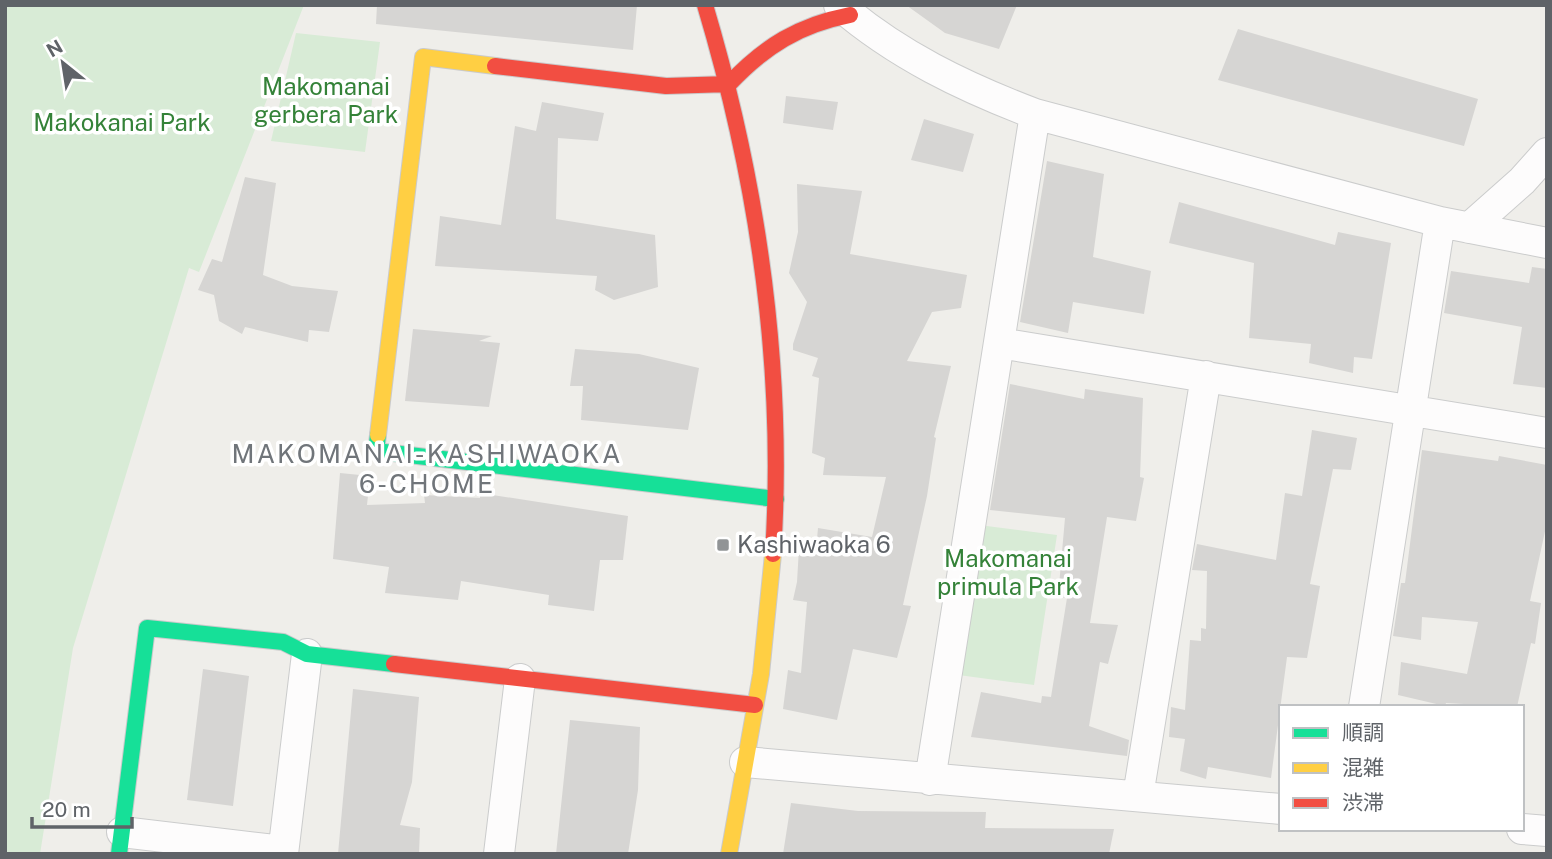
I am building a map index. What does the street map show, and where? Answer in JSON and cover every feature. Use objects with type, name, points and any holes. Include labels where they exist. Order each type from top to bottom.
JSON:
[{"type":"street","points":[[705,5],[729,84],[754,197],[769,312],[776,416],[776,499],[769,615],[729,854]]},
{"type":"street","points":[[776,499],[376,451],[423,57],[666,86],[729,84],[754,57],[793,30],[844,10],[890,45],[934,71],[975,92],[1035,114],[1440,222],[1547,243]]},
{"type":"street","points":[[930,780],[1035,114]]},
{"type":"street","points":[[1469,228],[1522,181],[1547,153]]},
{"type":"street","points":[[1364,705],[1440,222]]},
{"type":"street","points":[[999,343],[1547,433]]},
{"type":"street","points":[[1138,796],[1206,376]]},
{"type":"street","points":[[307,654],[283,852],[121,843],[147,628],[284,642],[307,654],[755,705]]},
{"type":"street","points":[[499,854],[520,679]]},
{"type":"street","points":[[746,762],[1279,809]]},
{"type":"street","points":[[1524,829],[1547,831]]},
{"type":"green space","name":"Makokanai Park","points":[[5,5],[304,5],[199,272],[189,268],[73,648],[40,854],[5,854]]},
{"type":"green space","name":"Makomanai gerbera Park","points":[[296,33],[380,42],[365,152],[271,141]]},
{"type":"green space","name":"Makomanai primula Park","points":[[971,524],[1057,535],[1034,685],[951,674]]},
{"type":"building","points":[[377,5],[637,5],[633,50],[376,24]]},
{"type":"building","points":[[906,5],[1017,5],[999,49],[945,33]]},
{"type":"building","points":[[1238,29],[1478,99],[1464,146],[1218,80]]},
{"type":"building","points":[[786,96],[838,102],[833,130],[783,123]]},
{"type":"building","points":[[542,102],[604,113],[598,141],[558,138],[556,219],[655,235],[658,287],[614,300],[595,290],[597,276],[435,266],[440,216],[501,225],[515,126],[536,131]]},
{"type":"building","points":[[924,119],[974,134],[963,172],[911,160]]},
{"type":"building","points":[[1047,161],[1104,174],[1093,257],[1151,271],[1144,314],[1073,302],[1068,333],[1020,322]]},
{"type":"building","points":[[245,177],[276,183],[263,275],[292,286],[338,291],[329,332],[309,330],[308,342],[245,327],[242,334],[219,321],[214,295],[198,290],[212,259],[222,262]]},
{"type":"building","points":[[797,184],[862,191],[850,254],[967,275],[961,308],[932,312],[907,361],[951,366],[934,437],[936,438],[927,496],[903,605],[911,606],[897,658],[853,649],[837,720],[783,709],[788,670],[801,673],[807,602],[793,600],[799,548],[816,550],[818,528],[872,537],[886,477],[823,475],[825,458],[812,453],[819,378],[812,376],[818,358],[793,350],[807,302],[789,273],[798,232]]},
{"type":"building","points":[[1179,202],[1335,245],[1338,232],[1391,243],[1372,359],[1354,357],[1353,373],[1309,363],[1311,344],[1249,338],[1254,263],[1169,243]]},
{"type":"building","points":[[1532,267],[1547,269],[1547,388],[1513,384],[1522,327],[1444,313],[1451,271],[1529,283]]},
{"type":"building","points":[[413,329],[492,336],[479,341],[500,343],[489,407],[405,401]]},
{"type":"building","points":[[575,349],[639,354],[699,368],[688,430],[581,420],[583,386],[570,386]]},
{"type":"building","points":[[1010,384],[1084,399],[1085,389],[1143,398],[1140,477],[1144,478],[1136,521],[1107,517],[1090,623],[1118,625],[1108,664],[1100,662],[1089,726],[1129,740],[1127,756],[971,737],[981,692],[1041,703],[1042,696],[1051,697],[1067,598],[1058,597],[1065,518],[990,510]]},
{"type":"building","points":[[1312,430],[1357,438],[1351,470],[1333,469],[1310,584],[1320,586],[1307,658],[1287,657],[1271,778],[1208,767],[1206,779],[1180,771],[1185,739],[1169,737],[1171,707],[1185,710],[1190,640],[1201,641],[1201,628],[1206,629],[1207,571],[1192,570],[1197,544],[1276,560],[1285,493],[1302,496]]},
{"type":"building","points":[[1422,450],[1498,461],[1499,456],[1547,465],[1547,522],[1530,601],[1541,603],[1535,644],[1531,643],[1517,705],[1441,705],[1398,695],[1401,662],[1467,674],[1478,622],[1422,617],[1421,640],[1393,636],[1401,583],[1405,583]]},
{"type":"building","points":[[340,473],[370,476],[367,505],[425,503],[424,495],[480,498],[480,493],[628,516],[623,560],[600,560],[594,611],[548,605],[549,595],[461,581],[458,600],[385,593],[389,567],[333,559]]},
{"type":"building","points":[[203,669],[249,676],[233,806],[187,800]]},
{"type":"building","points":[[353,689],[419,697],[412,782],[400,825],[420,828],[419,854],[338,854]]},
{"type":"building","points":[[570,720],[640,727],[638,790],[628,854],[556,854]]},
{"type":"building","points":[[791,803],[858,811],[986,812],[985,828],[1114,829],[1109,854],[783,854]]},
{"type":"traffic: fast","points":[[378,435],[376,451],[776,499]]},
{"type":"traffic: fast","points":[[119,854],[147,628],[283,642],[307,654],[394,664]]},
{"type":"traffic: slow","points":[[378,435],[423,57],[495,66]]},
{"type":"traffic: slow","points":[[729,854],[761,674],[773,554]]},
{"type":"traffic: jam","points":[[705,5],[740,140],[763,276],[775,414],[773,554]]},
{"type":"traffic: jam","points":[[495,66],[666,86],[729,84],[756,59],[784,39],[815,25],[850,15]]},
{"type":"traffic: jam","points":[[394,664],[755,705]]},
{"type":"place","name":"Kashiwaoka 6","points":[[723,545]]},
{"type":"district","name":"MAKOMANAI-KASHIWAOKA 6-CHOME","points":[[427,469]]}]
